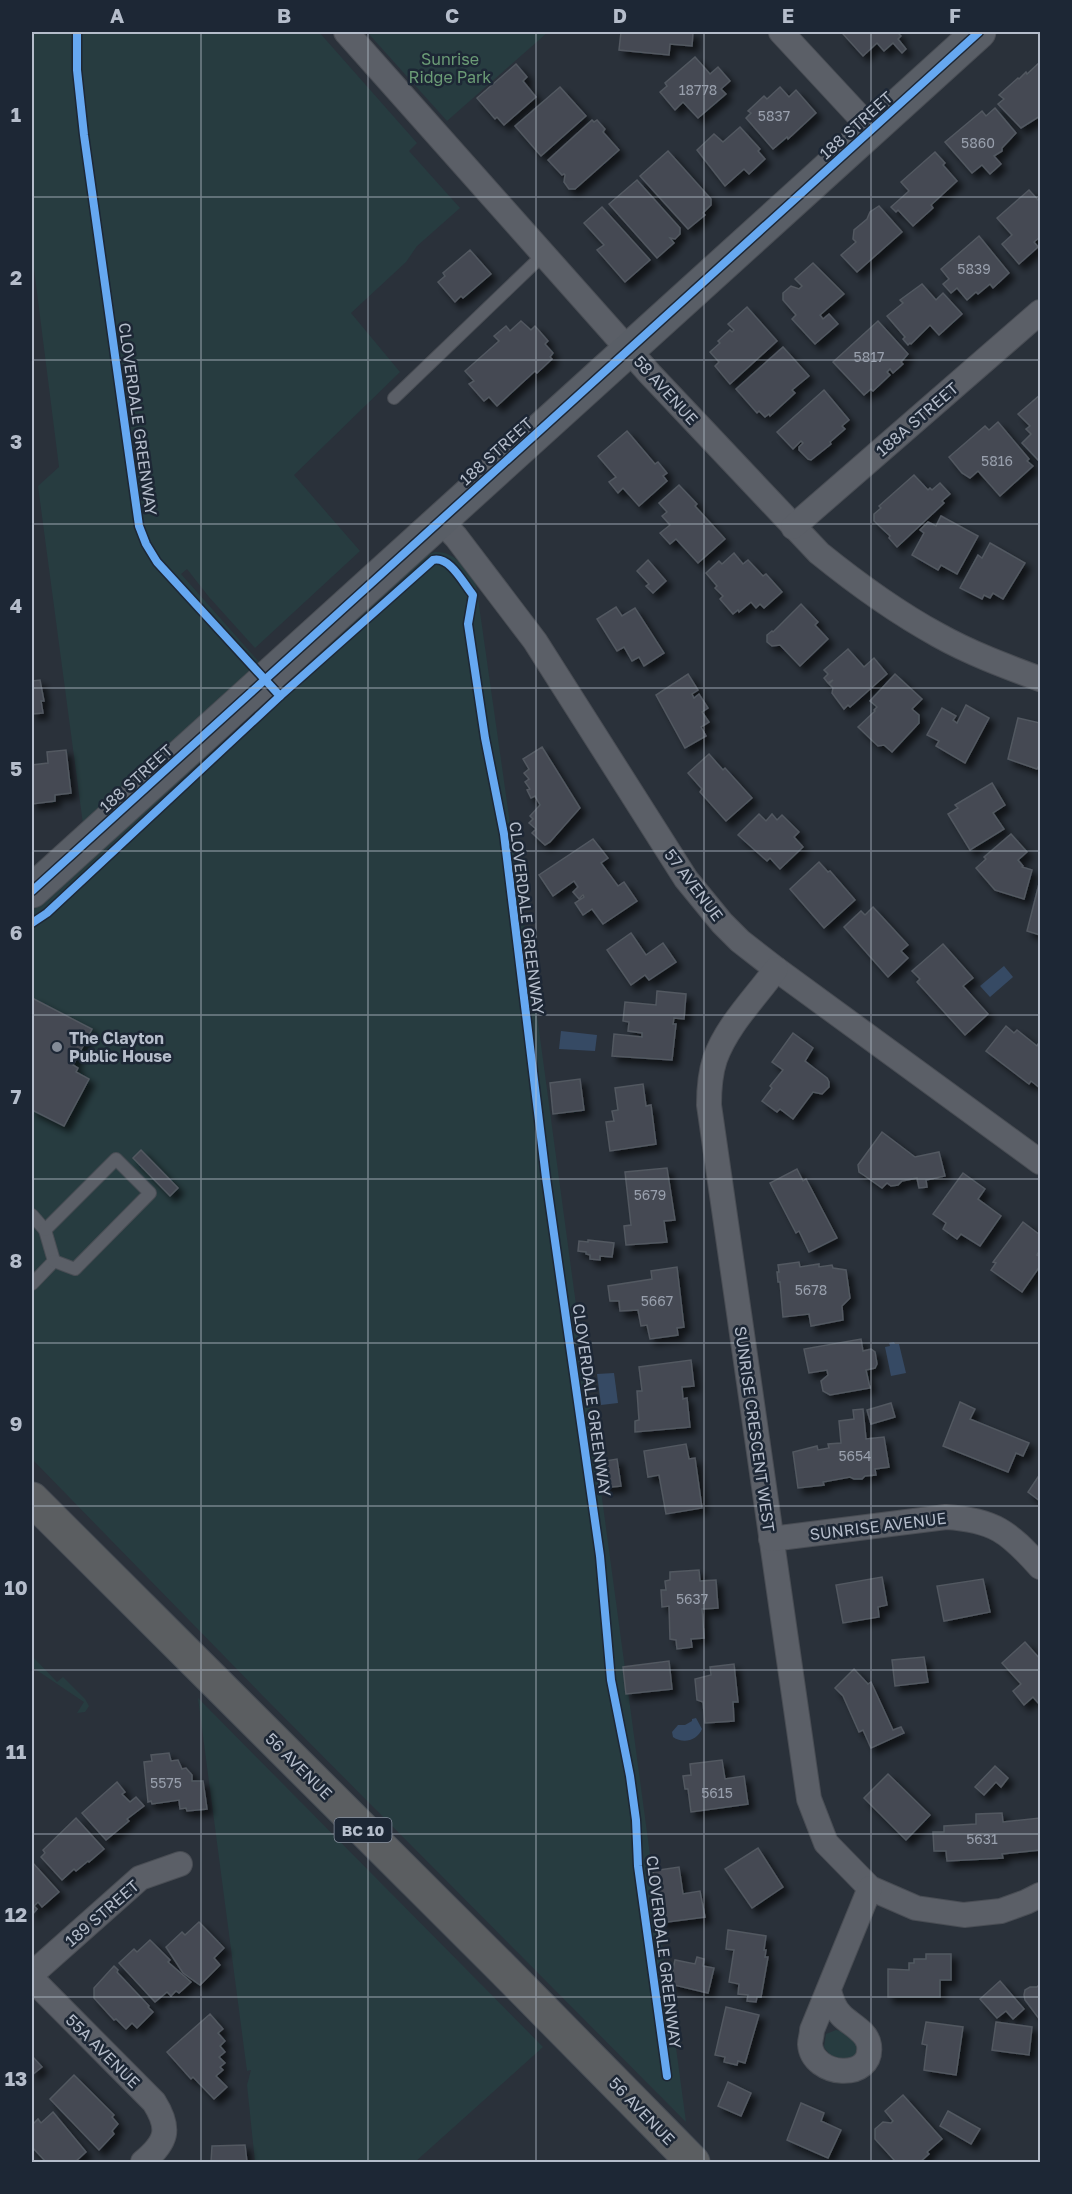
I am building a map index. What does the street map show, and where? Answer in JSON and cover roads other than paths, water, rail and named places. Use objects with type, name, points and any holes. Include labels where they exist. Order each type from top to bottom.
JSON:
[{"type":"highway","name":"56 AVENUE","points":[[32,1499],[499,1965],[693,2163]]},
{"type":"street","name":"58 AVENUE","points":[[346,32],[628,349],[819,553],[847,575],[938,636],[990,661],[1041,679]]},
{"type":"street","points":[[781,32],[871,129]]},
{"type":"street","name":"188 STREET","points":[[35,880],[440,520],[979,32]]},
{"type":"street","name":"188A STREET","points":[[793,527],[1041,312]]},
{"type":"street","name":"57 AVENUE","points":[[440,520],[456,537],[536,641],[705,905],[740,940],[776,969],[1041,1162]]},
{"type":"street","name":"SUNRISE CRESCENT WEST","points":[[776,969],[723,1042],[710,1081],[709,1105],[809,1799],[826,1844],[870,1888]]},
{"type":"street","name":"SUNRISE AVENUE","points":[[771,1539],[946,1516],[973,1518],[998,1528],[1021,1546],[1041,1567]]},
{"type":"street","name":"189 STREET","points":[[32,1974],[140,1878],[180,1864]]},
{"type":"street","points":[[829,1990],[870,1888],[916,1908],[964,1915],[1001,1911],[1041,1895]]},
{"type":"street","name":"55A AVENUE","points":[[32,1979],[154,2102],[162,2115],[166,2127],[162,2142],[143,2163]]},
{"type":"lane","points":[[394,398],[544,254]]},
{"type":"lane","points":[[45,1230],[116,1159],[150,1193],[75,1269],[54,1261]]},
{"type":"lane","points":[[32,1215],[45,1230],[54,1261]]},
{"type":"lane","points":[[32,1284],[54,1261]]},
{"type":"water","points":[[1004,966],[1013,977],[990,997],[980,986]]},
{"type":"water","points":[[561,1031],[597,1035],[595,1051],[559,1049]]},
{"type":"water","points":[[894,1342],[899,1344],[906,1373],[891,1376],[885,1347]]},
{"type":"water","points":[[614,1373],[618,1403],[601,1405],[597,1374]]},
{"type":"water","points":[[696,1718],[702,1729],[697,1736],[685,1741],[673,1737],[672,1732],[678,1725],[685,1725]]},
{"type":"place","name":"The Clayton Public House","points":[[57,1047]]},
{"type":"park label","name":"Sunrise Ridge Park","points":[[450,68]]}]
